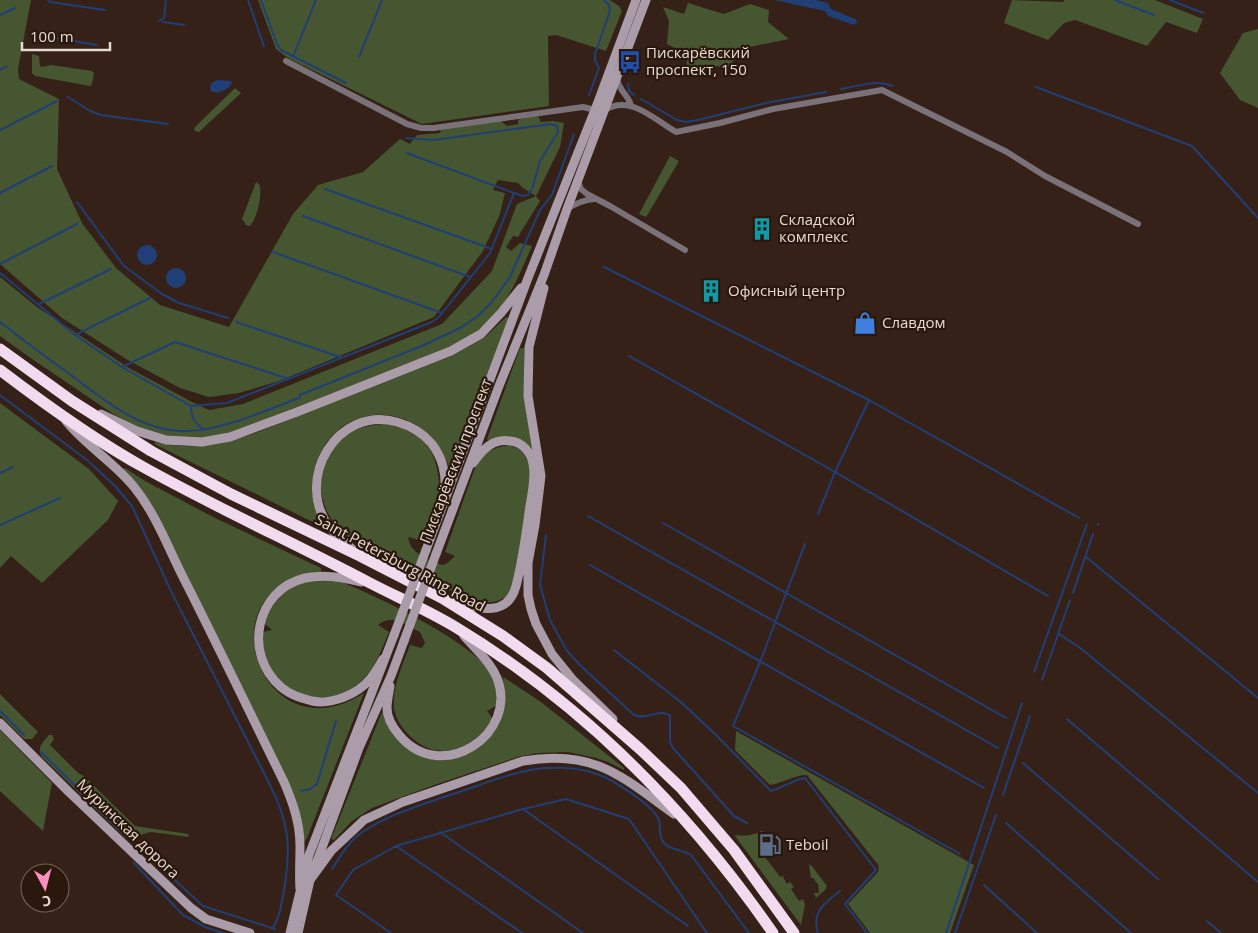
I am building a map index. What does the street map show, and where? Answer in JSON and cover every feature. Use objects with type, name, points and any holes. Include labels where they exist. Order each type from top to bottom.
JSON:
[{"type":"highway","name":"Saint Petersburg Ring Road","points":[[0,349],[72,401],[151,451],[232,494],[442,598],[503,636],[547,668],[640,749],[680,788],[734,850],[794,933]]},
{"type":"highway","name":"Saint Petersburg Ring Road","points":[[0,370],[59,414],[143,467],[456,627],[517,667],[588,723],[653,785],[720,860],[773,933]]},
{"type":"main road","name":"Пискарёвский проспект","points":[[290,933],[310,856],[528,278],[595,110],[636,0]]},
{"type":"main road","name":"Пискарёвский проспект","points":[[298,933],[310,880],[360,748],[391,676],[499,386],[544,275],[646,0]]},
{"type":"main road","points":[[544,275],[544,291],[528,347],[528,396],[541,476],[528,563],[527,579],[531,609],[543,639],[562,667],[640,749]]},
{"type":"main road","points":[[72,401],[137,431],[166,440],[202,442],[230,436],[297,412],[452,351],[481,334],[501,313],[528,278]]},
{"type":"main road","points":[[59,414],[79,437],[134,487],[146,505],[201,613],[294,804],[300,846],[300,889]]},
{"type":"main road","points":[[360,556],[330,528],[322,516],[316,489],[316,480],[321,460],[328,449],[355,425],[368,421],[391,420],[412,427],[427,438],[443,462],[446,478],[445,492],[440,511]]},
{"type":"main road","points":[[442,598],[478,608],[498,608],[514,596],[519,576],[534,478],[531,457],[524,447],[516,442],[498,441],[480,452],[466,473]]},
{"type":"main road","points":[[373,585],[331,576],[312,577],[296,581],[276,594],[267,605],[259,624],[258,642],[265,665],[277,684],[297,697],[317,702],[333,700],[355,691],[370,680],[383,660]]},
{"type":"main road","points":[[391,676],[387,708],[388,716],[392,725],[407,744],[418,752],[431,756],[447,756],[474,746],[486,735],[492,726],[499,706],[499,687],[491,666],[456,627]]},
{"type":"main road","name":"Муринская дорога","points":[[0,723],[82,805],[191,908],[206,919],[250,933]]},
{"type":"main road","points":[[310,880],[331,851],[364,820],[403,802],[503,767],[540,758],[566,759],[602,766],[637,786],[687,822]]},
{"type":"main road","points":[[281,933],[293,918]]},
{"type":"street","points":[[286,61],[407,124],[420,128],[434,128],[583,107],[595,110]]},
{"type":"street","points":[[617,79],[619,88],[630,101],[631,106]]},
{"type":"street","points":[[605,110],[617,104],[631,106],[676,132],[720,124],[773,109],[882,90],[1007,152],[1045,176],[1138,224]]},
{"type":"street","points":[[578,181],[581,189],[595,199],[685,250]]},
{"type":"street","points":[[567,210],[576,203],[595,199]]},
{"type":"green space","points":[[0,0],[31,0],[18,69],[19,79],[59,99],[57,169],[82,223],[116,268],[160,305],[229,327],[293,214],[318,185],[363,172],[400,139],[410,144],[417,135],[440,133],[441,130],[501,121],[507,126],[518,124],[518,120],[522,118],[537,116],[540,122],[553,121],[564,123],[560,147],[536,196],[518,183],[498,180],[493,190],[505,193],[500,214],[483,251],[434,317],[279,381],[239,393],[209,397],[180,388],[126,359],[62,318],[0,264]]},
{"type":"green space","points":[[258,0],[610,0],[619,6],[622,11],[606,51],[556,35],[548,36],[549,106],[422,124],[288,58],[276,49]]},
{"type":"green space","points":[[1012,0],[1063,2],[1064,0],[1155,0],[1203,19],[1197,33],[1166,22],[1147,46],[1075,20],[1064,23],[1048,40],[1004,23]]},
{"type":"green space","points":[[688,3],[724,14],[750,4],[769,10],[768,22],[789,39],[745,48],[727,69],[718,66],[685,72],[688,55],[667,44],[669,21],[663,7],[684,14]]},
{"type":"green space","points":[[1258,29],[1258,108],[1240,100],[1220,73],[1243,33]]},
{"type":"green space","points":[[32,54],[39,56],[40,66],[42,67],[51,65],[92,71],[94,73],[92,84],[90,86],[35,76],[32,73]]},
{"type":"green space","points":[[235,88],[241,93],[199,132],[195,131],[194,128]]},
{"type":"green space","points":[[670,156],[679,161],[646,217],[639,214]]},
{"type":"green space","points":[[256,182],[260,186],[260,197],[256,214],[250,226],[246,225],[242,219]]},
{"type":"green space","points":[[536,196],[540,201],[518,237],[513,236],[506,247],[511,251],[520,243],[532,246],[517,280],[505,301],[490,320],[478,331],[452,347],[230,433],[186,439],[158,435],[135,426],[103,407],[0,336],[0,277],[37,307],[129,368],[192,402],[209,410],[243,404],[442,324],[492,271],[517,204]]},
{"type":"green space","points":[[506,317],[509,318],[452,466],[449,466],[432,437],[416,425],[402,418],[388,415],[360,418],[347,424],[335,433],[325,445],[317,461],[312,483],[314,503],[321,526],[154,444],[156,442],[183,446],[208,445],[258,432],[454,355],[485,337]]},
{"type":"green space","points":[[520,348],[524,348],[524,394],[533,451],[513,438],[508,437],[489,441],[487,439]]},
{"type":"green space","points":[[0,403],[89,469],[118,501],[108,520],[42,583],[11,556],[0,568]]},
{"type":"green space","points":[[387,424],[407,430],[422,440],[428,446],[436,463],[439,494],[423,541],[408,537],[412,548],[416,552],[442,565],[455,556],[445,552],[476,465],[487,453],[502,446],[516,448],[522,452],[530,469],[528,503],[515,576],[506,596],[500,600],[479,602],[459,595],[353,540],[344,534],[333,522],[321,494],[320,483],[324,463],[335,446],[347,435],[361,428]]},
{"type":"green space","points":[[125,468],[145,481],[215,518],[321,568],[321,572],[284,583],[262,605],[254,633],[258,662],[273,687],[297,704],[328,708],[364,693],[307,838],[303,843],[298,808],[208,620],[123,469]]},
{"type":"green space","points":[[333,579],[370,594],[442,633],[464,647],[491,673],[495,684],[496,706],[487,711],[493,719],[475,739],[453,750],[441,751],[417,742],[398,721],[394,700],[401,668],[410,645],[422,648],[425,643],[420,632],[393,620],[388,620],[378,625],[389,632],[380,653],[364,679],[347,691],[335,696],[322,698],[309,696],[297,693],[277,677],[267,662],[263,641],[263,632],[272,630],[264,623],[271,609],[281,596],[294,586],[312,580]]},
{"type":"green space","points":[[503,677],[541,702],[624,768],[624,770],[596,758],[568,752],[521,756],[372,808],[352,821],[334,840],[331,839],[384,707],[391,725],[418,748],[433,758],[453,759],[464,756],[482,744],[497,728],[504,708]]},
{"type":"green space","points":[[0,694],[38,732],[32,739],[24,739],[0,715]]},
{"type":"green space","points":[[0,730],[52,783],[43,831],[0,791]]},
{"type":"green space","points":[[736,731],[974,865],[950,933],[870,933],[848,904],[878,872],[879,866],[807,775],[797,776],[770,785],[735,750]]},
{"type":"green space","points":[[49,735],[52,735],[54,739],[50,745],[135,826],[188,834],[189,837],[151,832],[134,838],[126,838],[42,757],[40,748]]},
{"type":"green space","points":[[761,831],[772,834],[760,843],[767,855],[765,857],[780,877],[785,875],[783,877],[787,884],[790,882],[794,887],[791,889],[799,901],[803,899],[805,904],[801,925],[735,836],[752,835]]},
{"type":"green space","points":[[809,864],[827,886],[816,898],[814,893],[819,893],[818,884],[814,878],[811,878]]},
{"type":"water","points":[[774,0],[816,0],[828,3],[831,9],[858,22],[854,25],[828,16],[825,11]]},
{"type":"water","points":[[218,80],[231,81],[232,83],[222,91],[211,91],[210,86]]},
{"type":"water","points":[[143,245],[151,245],[157,251],[157,259],[151,265],[143,265],[137,259],[137,251]]},
{"type":"water","points":[[172,268],[180,268],[186,274],[186,282],[180,288],[172,288],[166,282],[166,274]]},
{"type":"waterway","points":[[48,0],[50,2],[105,10]]},
{"type":"waterway","points":[[159,21],[164,18],[166,0]]},
{"type":"waterway","points":[[248,0],[264,46]]},
{"type":"waterway","points":[[261,0],[281,50],[346,83]]},
{"type":"waterway","points":[[293,57],[316,0]]},
{"type":"waterway","points":[[359,57],[382,0]]},
{"type":"waterway","points":[[589,95],[599,68],[595,60],[595,54],[610,11],[609,5],[604,0]]},
{"type":"waterway","points":[[1115,0],[1154,15]]},
{"type":"waterway","points":[[1170,0],[1203,13]]},
{"type":"waterway","points":[[0,15],[15,8]]},
{"type":"waterway","points":[[163,22],[184,25]]},
{"type":"waterway","points":[[50,37],[97,45]]},
{"type":"waterway","points":[[0,70],[7,66]]},
{"type":"waterway","points":[[841,89],[873,83],[892,86]]},
{"type":"waterway","points":[[628,84],[629,91],[634,95]]},
{"type":"waterway","points":[[1036,87],[1192,146],[1258,218]]},
{"type":"waterway","points":[[641,99],[677,120],[686,122],[766,103],[826,92]]},
{"type":"waterway","points":[[68,97],[90,111],[101,115],[168,124]]},
{"type":"waterway","points":[[0,130],[57,101]]},
{"type":"waterway","points":[[0,273],[75,335],[122,367],[191,406],[227,403],[432,322],[439,317],[490,253],[514,193],[523,196],[528,195],[532,189],[540,161],[558,132],[557,126],[551,124],[434,140],[406,138]]},
{"type":"waterway","points":[[0,322],[108,403],[138,420],[170,430],[187,431],[229,424],[299,398],[300,395],[424,345],[462,327],[479,315],[492,302],[510,277],[540,210],[552,195],[574,134]]},
{"type":"waterway","points":[[407,153],[514,193]]},
{"type":"waterway","points":[[0,193],[52,166]]},
{"type":"waterway","points":[[325,189],[492,249]]},
{"type":"waterway","points":[[77,202],[124,266],[162,294],[179,303],[228,318]]},
{"type":"waterway","points":[[303,216],[470,277]]},
{"type":"waterway","points":[[0,264],[77,224]]},
{"type":"waterway","points":[[273,252],[442,313]]},
{"type":"waterway","points":[[604,267],[869,400],[1079,518]]},
{"type":"waterway","points":[[39,304],[111,269]]},
{"type":"waterway","points":[[75,335],[150,298]]},
{"type":"waterway","points":[[236,322],[340,357]]},
{"type":"waterway","points":[[122,367],[175,342],[289,379]]},
{"type":"waterway","points":[[629,356],[835,472],[1048,596]]},
{"type":"waterway","points":[[0,395],[87,460],[115,486],[132,506],[171,591],[269,783],[281,811],[287,836],[288,861],[281,906],[273,928]]},
{"type":"waterway","points":[[818,514],[835,472],[869,400]]},
{"type":"waterway","points":[[191,406],[194,419],[203,429]]},
{"type":"waterway","points":[[0,473],[13,467]]},
{"type":"waterway","points":[[0,525],[60,498]]},
{"type":"waterway","points":[[588,516],[998,748]]},
{"type":"waterway","points":[[663,523],[1006,718]]},
{"type":"waterway","points":[[1034,672],[1087,524]]},
{"type":"waterway","points":[[1073,593],[1093,534]]},
{"type":"waterway","points":[[546,535],[540,585],[550,620],[567,651],[634,715],[644,716],[662,713],[670,716],[670,742],[673,748],[734,816],[747,823]]},
{"type":"waterway","points":[[805,544],[760,662],[733,726],[960,854]]},
{"type":"waterway","points":[[1086,557],[1258,698]]},
{"type":"waterway","points":[[590,565],[984,788]]},
{"type":"waterway","points":[[1042,680],[1070,600]]},
{"type":"waterway","points":[[1059,634],[1079,647],[1258,793]]},
{"type":"waterway","points":[[614,650],[682,703],[771,791],[805,778],[876,870],[845,904],[867,933]]},
{"type":"waterway","points":[[946,933],[1022,703]]},
{"type":"waterway","points":[[0,711],[24,735]]},
{"type":"waterway","points":[[1003,795],[1030,716]]},
{"type":"waterway","points":[[1067,719],[1258,882]]},
{"type":"waterway","points":[[301,791],[310,789],[317,784],[336,721]]},
{"type":"waterway","points":[[41,752],[126,836]]},
{"type":"waterway","points":[[1023,763],[1158,879]]},
{"type":"waterway","points":[[332,869],[349,844],[362,832],[407,810],[499,778],[522,772],[555,768],[581,770],[597,774],[612,781],[648,806],[658,818],[664,843],[667,846],[691,855],[749,933]]},
{"type":"waterway","points":[[391,933],[336,895],[353,870],[396,846],[523,809],[566,799],[629,819],[707,933]]},
{"type":"waterway","points":[[523,809],[688,926]]},
{"type":"waterway","points":[[955,933],[996,815]]},
{"type":"waterway","points":[[1006,823],[1131,933]]},
{"type":"waterway","points":[[440,832],[583,933]]},
{"type":"waterway","points":[[396,846],[522,933]]},
{"type":"waterway","points":[[153,860],[203,906],[275,929]]},
{"type":"waterway","points":[[134,863],[183,915],[205,927],[223,933]]},
{"type":"waterway","points":[[984,885],[1037,933]]},
{"type":"waterway","points":[[818,933],[816,926],[818,914],[829,899],[840,891]]},
{"type":"waterway","points":[[1207,921],[1221,933]]},
{"type":"place","name":"Пискарёвский проспект, 150","points":[[630,62]]},
{"type":"place","name":"Складской комплекс","points":[[762,229]]},
{"type":"place","name":"Офисный центр","points":[[711,291]]},
{"type":"place","name":"Славдом","points":[[865,323]]},
{"type":"place","name":"Teboil","points":[[770,845]]}]
